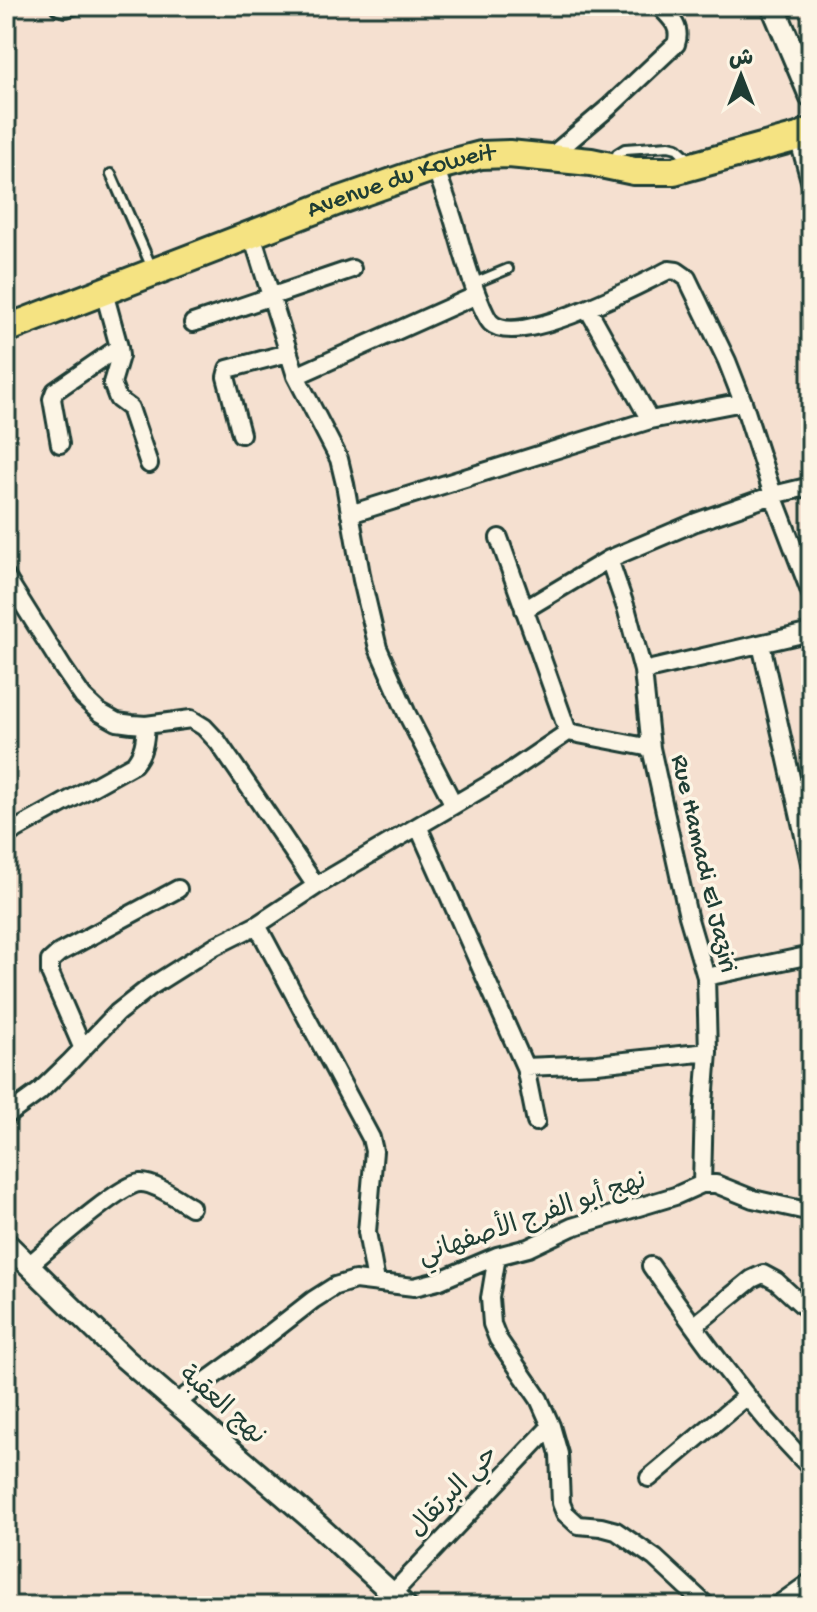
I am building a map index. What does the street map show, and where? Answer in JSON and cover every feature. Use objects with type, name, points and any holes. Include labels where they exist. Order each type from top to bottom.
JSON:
[{"type":"main road","points":[[773,6],[811,96]]},
{"type":"main road","name":"Avenue du Koweit","points":[[6,329],[338,201],[435,167],[481,155],[509,154],[652,172],[674,171],[804,134]]},
{"type":"street","points":[[59,6],[73,6]]},
{"type":"street","points":[[549,158],[676,44],[678,28],[659,6]]},
{"type":"street","points":[[804,134],[811,184]]},
{"type":"street","points":[[435,167],[474,289],[491,323],[500,328],[543,324],[588,309],[669,270],[683,274],[704,311],[743,402],[773,495],[811,594]]},
{"type":"street","points":[[252,235],[296,376],[339,459],[378,648],[407,714],[454,805]]},
{"type":"street","points":[[193,323],[352,269]]},
{"type":"street","points":[[296,376],[474,289]]},
{"type":"street","points":[[104,292],[120,356],[112,383],[118,399],[130,408],[149,464]]},
{"type":"street","points":[[588,309],[650,420]]},
{"type":"street","points":[[60,444],[52,399],[55,391],[119,347]]},
{"type":"street","points":[[241,434],[226,377],[228,369],[288,353]]},
{"type":"street","points":[[350,514],[650,420],[743,402]]},
{"type":"street","points":[[524,610],[609,559],[696,522],[773,495],[811,486]]},
{"type":"street","points":[[499,538],[568,732]]},
{"type":"street","name":"Rue Hamadi El Jaziri","points":[[609,559],[643,671],[651,748],[688,916],[706,977],[708,1052],[702,1184]]},
{"type":"street","points":[[6,577],[83,697],[99,712],[117,722],[146,725],[183,719],[198,722],[204,727],[218,742],[316,886]]},
{"type":"street","points":[[643,671],[811,632]]},
{"type":"street","points":[[761,644],[811,867]]},
{"type":"street","points":[[6,835],[134,764],[142,755],[146,725]]},
{"type":"street","points":[[6,1116],[39,1092],[117,1013],[150,987],[505,775],[568,732],[651,748]]},
{"type":"street","points":[[418,826],[525,1067],[536,1122]]},
{"type":"street","points":[[83,1049],[50,973],[50,961],[59,953],[178,889]]},
{"type":"street","points":[[257,925],[371,1138],[374,1151],[367,1232],[376,1282]]},
{"type":"street","points":[[706,977],[811,955]]},
{"type":"street","points":[[525,1067],[597,1064],[708,1052]]},
{"type":"street","points":[[29,1265],[78,1224],[134,1184],[142,1182],[155,1186],[191,1207]]},
{"type":"street","points":[[702,1184],[716,1184],[753,1199],[811,1212]]},
{"type":"street","name":"نهج أبو الفرج الأصفهاني","points":[[176,1403],[335,1286],[355,1280],[414,1287],[438,1281],[497,1256],[528,1248],[572,1227],[645,1206],[702,1184]]},
{"type":"street","name":"نهج العقبة","points":[[6,1243],[124,1358],[310,1518],[399,1600]]},
{"type":"street","points":[[497,1256],[490,1298],[492,1324],[498,1339],[539,1399],[551,1426],[559,1454],[561,1503],[565,1513],[578,1525],[616,1531],[655,1558],[707,1606]]},
{"type":"street","points":[[651,1266],[747,1396],[811,1468]]},
{"type":"street","points":[[694,1326],[752,1279],[763,1274],[776,1281],[811,1313]]},
{"type":"street","points":[[649,1478],[747,1396]]},
{"type":"street","name":"حي البرتقال","points":[[399,1600],[551,1426]]},
{"type":"street","points":[[780,1606],[811,1584]]},
{"type":"lane","points":[[111,174],[154,273]]},
{"type":"lane","points":[[474,289],[508,269]]}]
